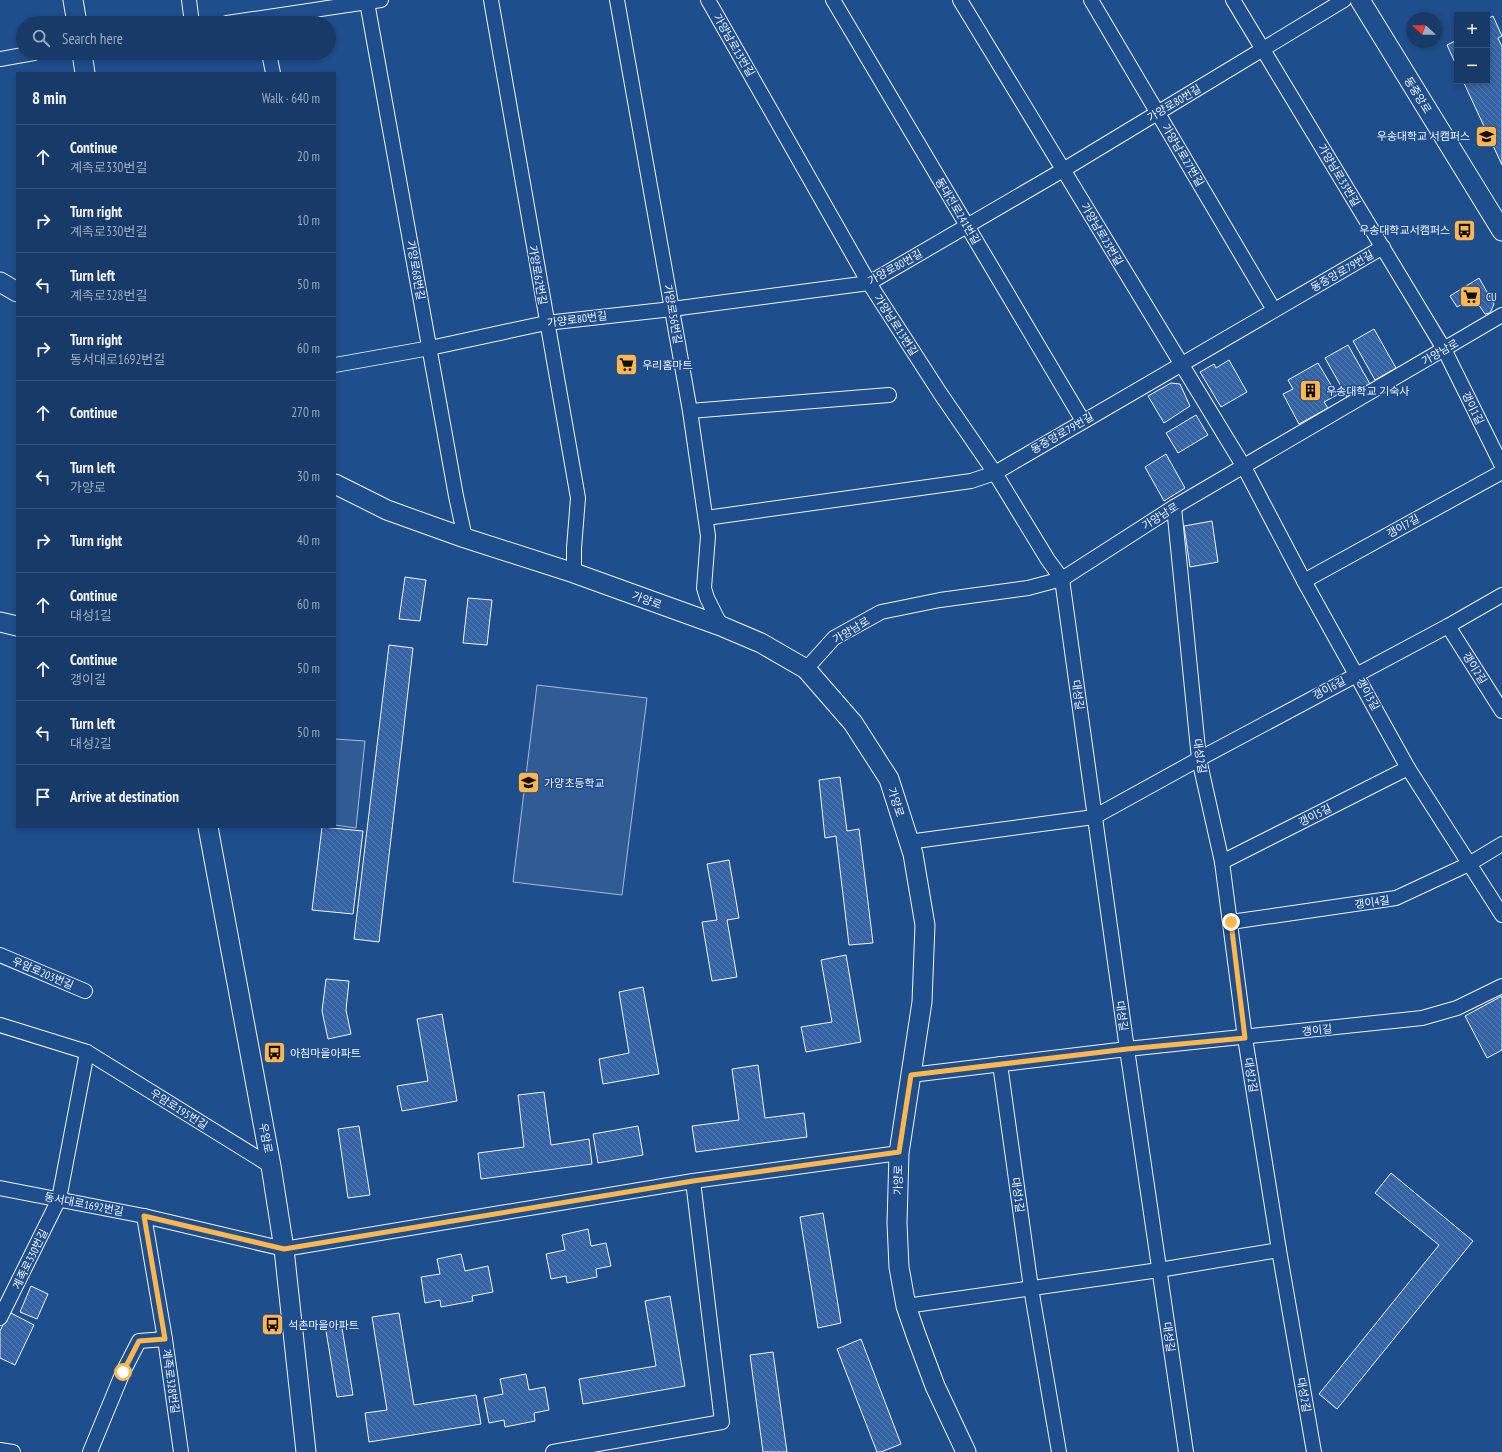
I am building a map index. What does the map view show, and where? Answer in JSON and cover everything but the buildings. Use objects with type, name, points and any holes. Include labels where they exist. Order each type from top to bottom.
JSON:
[{"type":"street","points":[[73,0],[76,16]]},
{"type":"street","points":[[189,0],[191,16]]},
{"type":"street","name":"가양로62번길","points":[[491,0],[546,322],[578,498],[574,548],[574,573]]},
{"type":"street","name":"가양로56번길","points":[[617,0],[690,412],[706,518],[708,536],[704,588],[707,598],[721,626]]},
{"type":"street","name":"가양남로13번길","points":[[708,0],[869,283],[995,473],[1048,560],[1062,579]]},
{"type":"street","name":"동대전로241번길","points":[[833,0],[1083,421]]},
{"type":"street","name":"가양남로23번길","points":[[960,0],[1244,467]]},
{"type":"street","name":"가양남로27번길","points":[[1091,0],[1274,310]]},
{"type":"street","name":"가양남로33번길","points":[[1233,0],[1444,349]]},
{"type":"street","name":"가양로80번길","points":[[336,365],[430,348],[546,322],[672,309],[869,283],[1063,170],[1344,0]]},
{"type":"street","name":"동중앙로","points":[[1360,0],[1502,232]]},
{"type":"street","points":[[273,16],[298,6],[374,1]]},
{"type":"street","name":"가양로68번길","points":[[374,1],[430,348],[456,496],[465,538]]},
{"type":"street","points":[[0,59],[16,56]]},
{"type":"street","points":[[83,60],[85,72]]},
{"type":"street","points":[[270,60],[273,72]]},
{"type":"street","name":"동중앙로79번길","points":[[706,518],[971,481],[995,473],[1383,247]]},
{"type":"street","points":[[0,282],[16,291]]},
{"type":"street","name":"가양남로","points":[[806,669],[834,638],[881,612],[940,600],[1028,588],[1062,579],[1174,507],[1502,316]]},
{"type":"street","name":"갱이1길","points":[[1444,349],[1502,466]]},
{"type":"street","points":[[690,412],[889,395]]},
{"type":"street","name":"갱이3길","points":[[1244,467],[1304,581],[1408,768],[1502,916]]},
{"type":"street","name":"갱이7길","points":[[1304,581],[1502,472]]},
{"type":"street","name":"가양로","points":[[336,484],[387,510],[465,538],[574,573],[721,626],[761,643],[806,669],[853,723],[889,779],[913,854],[925,925],[922,1002],[899,1152],[897,1222],[899,1268],[906,1306],[935,1386],[966,1452]]},
{"type":"street","name":"대성2길","points":[[1174,507],[1199,759],[1222,862],[1245,1038],[1279,1250],[1314,1452]]},
{"type":"street","name":"대성길","points":[[1062,579],[1094,817],[1186,1452]]},
{"type":"street","name":"갱이6길","points":[[1094,817],[1356,674],[1448,626],[1502,595]]},
{"type":"street","points":[[0,622],[16,626]]},
{"type":"street","name":"갱이2길","points":[[1448,626],[1502,711]]},
{"type":"street","name":"갱이5길","points":[[1222,862],[1408,768]]},
{"type":"street","points":[[908,842],[1094,817]]},
{"type":"street","name":"우암로","points":[[208,828],[271,1166],[284,1249],[306,1452]]},
{"type":"street","name":"갱이4길","points":[[1231,922],[1396,898],[1470,864],[1502,844]]},
{"type":"street","name":"우암로203번길","points":[[0,955],[85,991]]},
{"type":"street","name":"갱이길","points":[[1127,1049],[1245,1038],[1422,1018],[1457,1008],[1502,986]]},
{"type":"street","name":"우암로195번길","points":[[0,1025],[87,1052],[271,1166]]},
{"type":"street","points":[[911,1075],[1127,1049]]},
{"type":"street","points":[[59,1199],[87,1052]]},
{"type":"street","name":"대성1길","points":[[1000,1064],[1031,1288],[1060,1452]]},
{"type":"street","points":[[284,1249],[693,1181],[899,1152]]},
{"type":"street","points":[[553,1452],[722,1422],[693,1181]]},
{"type":"street","name":"동서대로1692번길","points":[[0,1189],[144,1216],[284,1249]]},
{"type":"street","name":"계족로330번길","points":[[0,1318],[59,1199]]},
{"type":"street","name":"계족로328번길","points":[[144,1216],[165,1339],[181,1452]]},
{"type":"street","points":[[906,1306],[1159,1270],[1279,1250]]},
{"type":"street","points":[[90,1452],[123,1372],[139,1341],[165,1339]]},
{"type":"street","points":[[0,1450],[13,1452]]},
{"type":"shaded area","points":[[537,685],[647,698],[622,895],[513,882]]},
{"type":"shaded area","points":[[336,739],[365,741],[356,828],[336,825]]},
{"type":"place","name":"우송대학교 서캠퍼스","points":[[1486,136]]},
{"type":"place","name":"우송대학교서캠퍼스","points":[[1465,230]]},
{"type":"place","name":"CU","points":[[1470,297]]},
{"type":"place","name":"우리홈마트","points":[[627,365]]},
{"type":"place","name":"우송대학교 기숙사","points":[[1311,391]]},
{"type":"place","name":"가양초등학교","points":[[528,783]]},
{"type":"place","name":"아침마을아파트","points":[[275,1053]]},
{"type":"place","name":"석촌마을아파트","points":[[272,1325]]},
{"type":"route","points":[[123,1372],[139,1341],[165,1339],[144,1216],[284,1249],[693,1181],[899,1152],[911,1075],[1127,1049],[1245,1038],[1231,922]]}]
